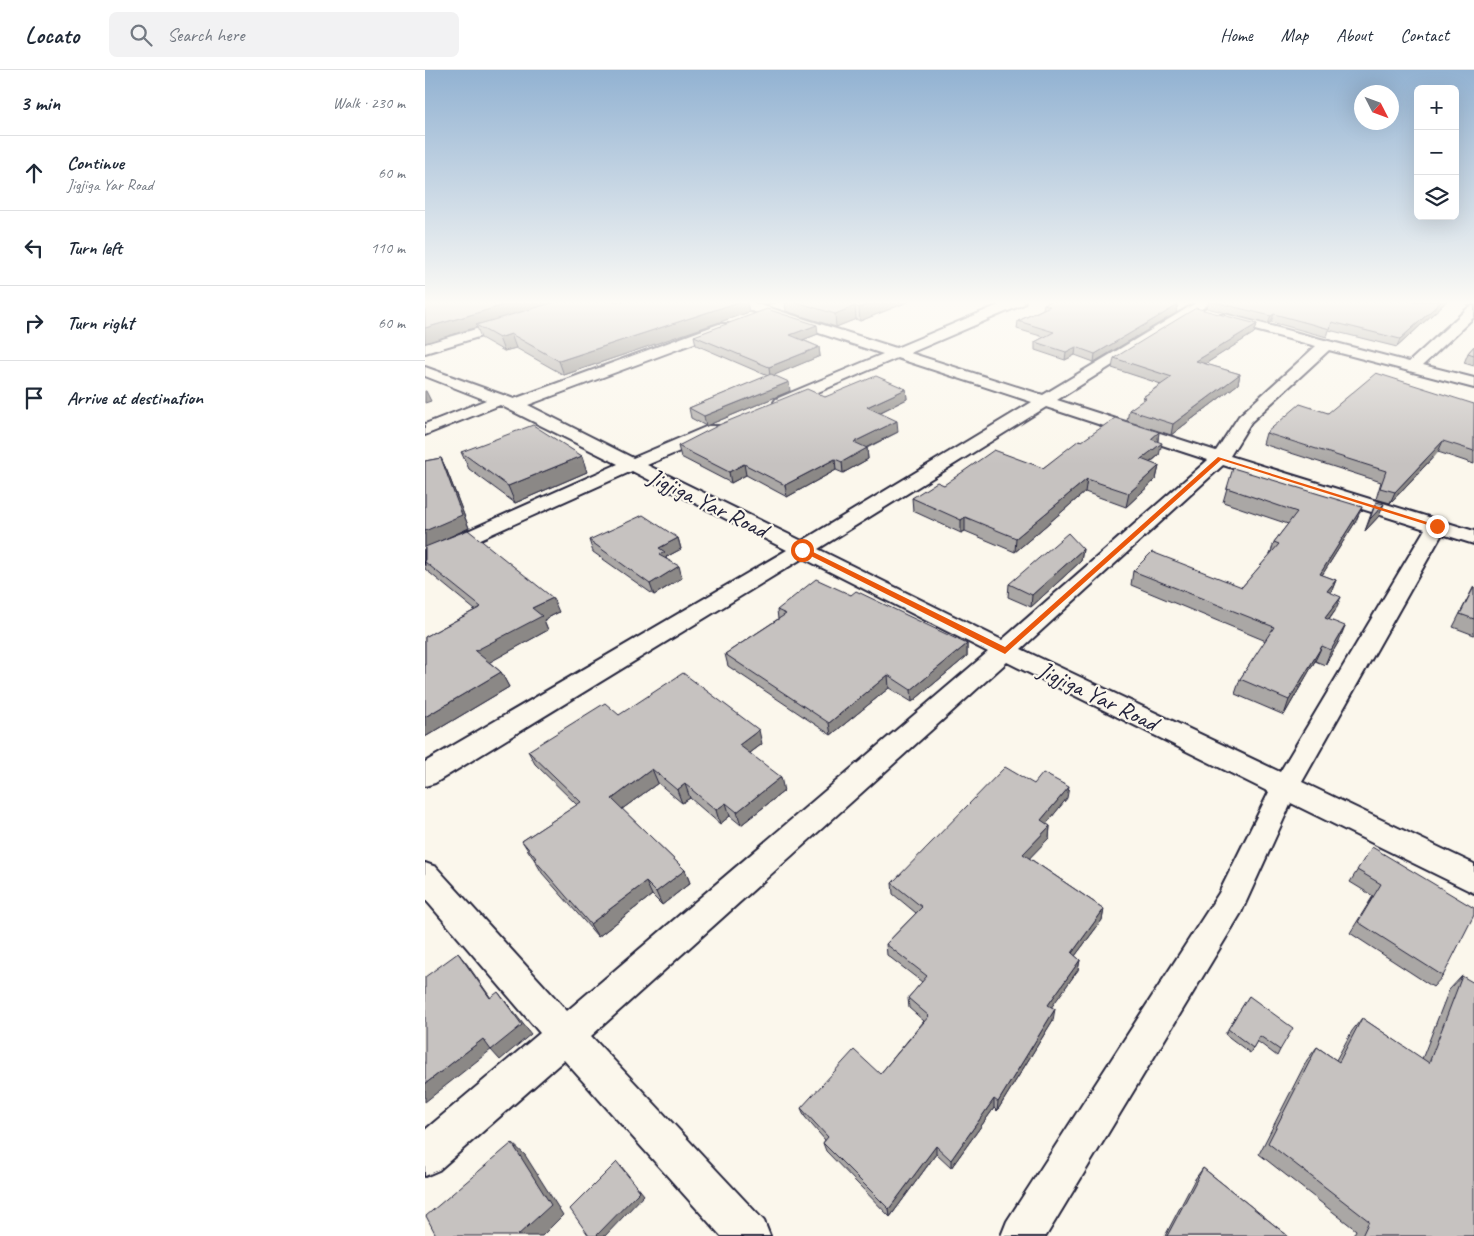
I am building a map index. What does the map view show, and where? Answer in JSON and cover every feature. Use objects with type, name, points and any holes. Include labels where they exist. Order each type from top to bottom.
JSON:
[{"type":"street","points":[[425,430],[641,355]]},
{"type":"street","points":[[769,408],[894,355]]},
{"type":"street","points":[[901,355],[1474,538]]},
{"type":"street","points":[[425,775],[802,550],[1044,401],[1113,355]]},
{"type":"street","points":[[425,1156],[566,1036],[1005,651],[1220,458],[1245,418],[1314,355]]},
{"type":"street","points":[[1368,355],[1474,383]]},
{"type":"street","points":[[1411,367],[1424,355]]},
{"type":"street","name":"Jigjiga Yar Road","points":[[425,371],[506,403],[1005,651],[1474,879]]},
{"type":"street","points":[[425,558],[631,465],[732,423]]},
{"type":"street","points":[[1021,1236],[1230,903],[1285,787],[1437,526]]},
{"type":"street","points":[[425,877],[566,1036],[749,1236]]},
{"type":"building","points":[[549,355],[576,355],[559,361]]},
{"type":"building","points":[[741,355],[798,355],[769,367]]},
{"type":"building","points":[[1118,355],[1205,355],[1196,361],[1240,374],[1173,424],[1129,410],[1146,398],[1143,397],[1172,377],[1114,358]]},
{"type":"building","points":[[1376,373],[1474,404],[1474,451],[1443,441],[1395,492],[1380,488],[1386,471],[1266,433],[1300,404],[1328,413]]},
{"type":"building","points":[[771,374],[789,382],[704,416],[689,408]]},
{"type":"building","points":[[876,376],[906,389],[867,407],[897,421],[854,442],[867,448],[842,462],[835,459],[785,485],[744,464],[729,472],[678,446],[721,424],[807,389],[825,397]]},
{"type":"building","points":[[1115,418],[1159,432],[1151,439],[1162,443],[1141,459],[1159,466],[1129,493],[1087,479],[1016,538],[965,517],[961,520],[912,498],[937,482],[944,485],[994,450],[1043,468],[1079,440],[1082,441]]},
{"type":"building","points":[[533,425],[582,456],[508,486],[461,452]]},
{"type":"building","points":[[441,458],[462,515],[425,531],[425,461]]},
{"type":"building","points":[[1233,468],[1362,507],[1320,574],[1336,580],[1327,591],[1341,597],[1325,618],[1345,626],[1331,650],[1322,646],[1289,700],[1240,679],[1274,627],[1133,571],[1152,552],[1242,587],[1279,544],[1274,542],[1297,512],[1227,488]]},
{"type":"building","points":[[1376,502],[1384,504],[1370,519]]},
{"type":"building","points":[[643,515],[678,538],[659,548],[665,552],[659,555],[679,566],[650,584],[589,540]]},
{"type":"building","points":[[468,530],[553,598],[532,608],[542,616],[475,651],[501,672],[425,717],[425,637],[481,607],[425,562],[425,547]]},
{"type":"building","points":[[1068,533],[1083,549],[1032,595],[1009,584]]},
{"type":"building","points":[[816,579],[851,595],[856,591],[967,644],[911,690],[888,675],[829,723],[725,654],[786,614],[777,610]]},
{"type":"building","points":[[1474,587],[1474,619],[1460,614]]},
{"type":"building","points":[[683,673],[759,730],[739,745],[781,777],[737,812],[726,803],[716,810],[685,784],[677,790],[652,769],[612,799],[685,870],[656,892],[646,882],[590,924],[534,859],[536,858],[522,841],[581,802],[528,751],[605,703],[619,715]]},
{"type":"building","points":[[1005,767],[1034,784],[1043,773],[1069,787],[1041,820],[1050,826],[1023,854],[1104,909],[1072,953],[1080,960],[1048,1005],[1055,1009],[998,1102],[994,1099],[951,1160],[936,1146],[889,1209],[823,1143],[828,1137],[801,1108],[854,1050],[880,1074],[929,1016],[908,998],[927,976],[886,944],[922,907],[892,883]]},
{"type":"building","points":[[1372,847],[1474,908],[1474,915],[1443,976],[1358,922],[1381,884],[1357,870]]},
{"type":"building","points":[[458,953],[490,998],[498,992],[522,1025],[491,1050],[483,1039],[425,1084],[425,977]]},
{"type":"building","points":[[1462,976],[1474,983],[1474,1236],[1362,1236],[1369,1221],[1268,1143],[1317,1047],[1339,1062],[1362,1018],[1429,1063]]},
{"type":"building","points":[[1249,996],[1293,1028],[1280,1050],[1260,1036],[1253,1048],[1228,1029]]},
{"type":"building","points":[[512,1143],[551,1205],[517,1236],[435,1236],[426,1216]]},
{"type":"building","points":[[617,1162],[640,1191],[596,1236],[589,1236],[570,1209]]},
{"type":"building","points":[[1203,1168],[1288,1236],[1167,1236]]},
{"type":"route","points":[[802,550],[1005,651],[1220,458],[1437,526]]}]
